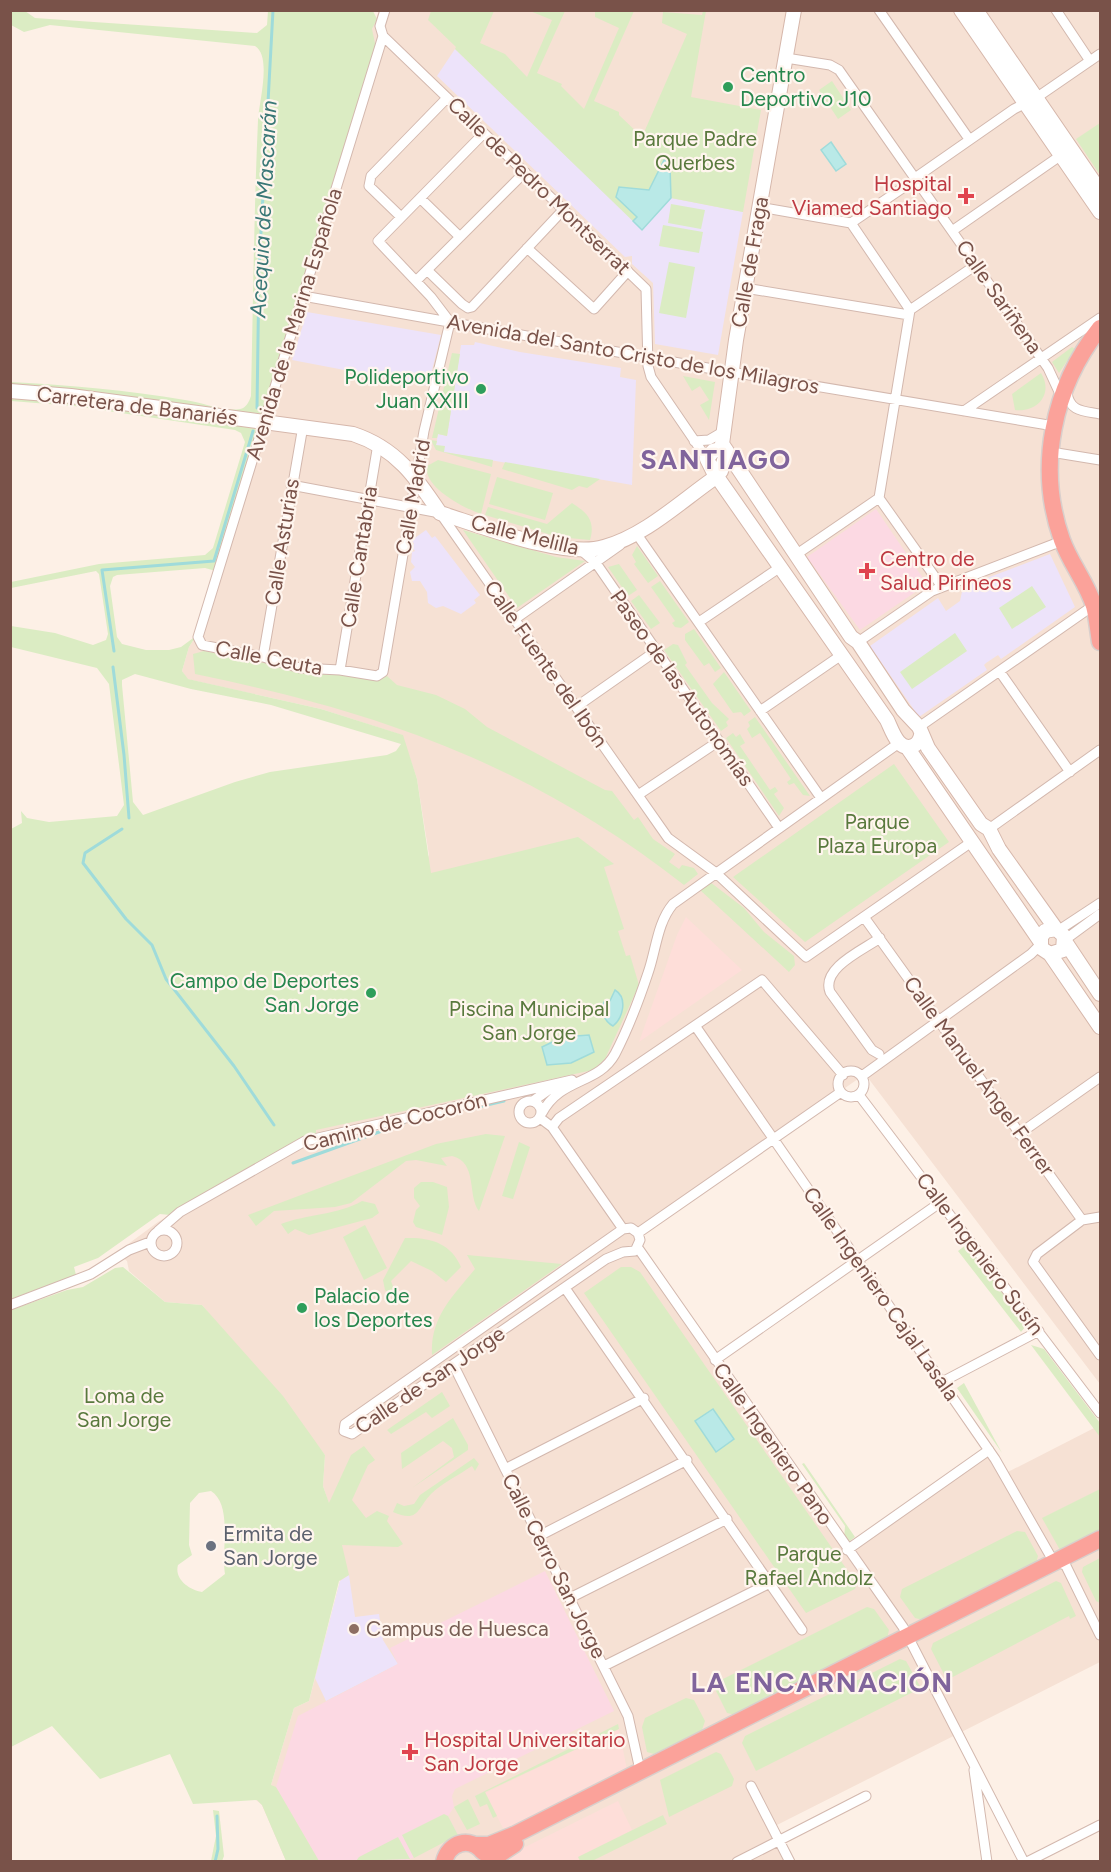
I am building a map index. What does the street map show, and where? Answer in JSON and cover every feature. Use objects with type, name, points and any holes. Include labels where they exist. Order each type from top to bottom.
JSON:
[{"type":"highway","points":[[1101,328],[1084,350],[1064,390],[1054,426],[1051,452],[1052,501],[1062,540],[1098,605],[1101,642]]},
{"type":"highway","points":[[476,1845],[483,1851],[488,1862],[512,1845],[1062,1563],[1101,1539]]},
{"type":"highway","points":[[1062,1563],[1101,1549]]},
{"type":"highway","points":[[444,1861],[449,1850],[456,1845],[468,1843],[489,1845],[510,1836],[640,1770],[910,1640]]},
{"type":"main road","name":"Calle de Fraga","points":[[725,451],[722,433],[731,372],[794,10]]},
{"type":"main road","points":[[961,10],[1101,191]]},
{"type":"main road","points":[[975,10],[1101,212]]},
{"type":"main road","name":"Carretera de Banariés","points":[[10,391],[71,396],[264,422]]},
{"type":"main road","name":"Calle Fuente del Ibón","points":[[264,422],[353,434],[378,444],[399,458],[416,477],[440,513]]},
{"type":"main road","points":[[725,451],[713,451],[707,459],[716,476],[1101,1027]]},
{"type":"main road","points":[[716,476],[723,466],[725,451]]},
{"type":"main road","points":[[725,451],[1101,994]]},
{"type":"main road","name":"Calle Melilla","points":[[440,513],[565,549],[582,551],[611,545],[636,532],[716,476]]},
{"type":"main road","points":[[779,567],[781,550],[796,554]]},
{"type":"main road","points":[[779,567],[795,569],[796,554]]},
{"type":"main road","points":[[841,654],[843,638],[856,642]]},
{"type":"main road","points":[[841,654],[856,657],[856,642]]},
{"type":"main road","points":[[900,742],[900,724],[918,728]]},
{"type":"main road","points":[[900,742],[918,743],[918,728]]},
{"type":"main road","points":[[971,841],[971,826],[986,830]]},
{"type":"main road","points":[[971,841],[986,844],[986,830]]},
{"type":"main road","points":[[1044,948],[1045,931],[1061,935]]},
{"type":"main road","points":[[1044,948],[1060,952],[1061,935]]},
{"type":"street","name":"Avenida de la Marina Española","points":[[198,637],[383,36],[380,26],[385,10]]},
{"type":"street","points":[[879,10],[969,140]]},
{"type":"street","points":[[1056,10],[1090,61]]},
{"type":"street","name":"Calle de Pedro Montserrat","points":[[383,36],[647,291],[648,357],[654,382],[707,459]]},
{"type":"street","points":[[759,207],[850,223],[969,140],[1101,54]]},
{"type":"street","name":"Calle Sariñena","points":[[786,58],[837,68],[1064,390],[1072,406],[1101,414]]},
{"type":"street","points":[[401,218],[369,186],[371,176],[447,98]]},
{"type":"street","points":[[450,321],[378,241],[484,133]]},
{"type":"street","points":[[952,231],[1057,158]]},
{"type":"street","points":[[416,281],[525,172]]},
{"type":"street","points":[[420,198],[460,237]]},
{"type":"street","points":[[427,270],[468,308],[564,209]]},
{"type":"street","points":[[850,223],[910,313],[879,498],[942,587]]},
{"type":"street","points":[[527,248],[594,309],[628,271]]},
{"type":"street","points":[[745,288],[910,313],[976,265]]},
{"type":"street","name":"Avenida del Santo Cristo de los Milagros","points":[[303,296],[731,372],[1054,426]]},
{"type":"street","points":[[964,411],[1101,318]]},
{"type":"street","name":"Calle Madrid","points":[[382,674],[416,477],[450,321]]},
{"type":"street","name":"Calle Asturias","points":[[263,657],[303,426]]},
{"type":"street","points":[[694,441],[709,440],[722,433]]},
{"type":"street","name":"Calle Cantabria","points":[[340,670],[378,444]]},
{"type":"street","points":[[1051,452],[1101,460]]},
{"type":"street","name":"Calle Melilla","points":[[291,485],[440,513]]},
{"type":"street","points":[[796,554],[879,498]]},
{"type":"street","name":"Calle Fuente del Ibón","points":[[440,513],[668,838],[716,873],[806,957],[864,917]]},
{"type":"street","points":[[515,619],[596,564],[636,532],[821,798]]},
{"type":"street","points":[[856,642],[942,587],[1062,540]]},
{"type":"street","name":"Paseo de las Autonomías","points":[[582,551],[596,564],[779,828]]},
{"type":"street","points":[[699,622],[779,567]]},
{"type":"street","points":[[918,728],[1098,605]]},
{"type":"street","name":"Calle Ceuta","points":[[198,637],[199,643],[205,647],[263,657],[300,668],[382,674]]},
{"type":"street","points":[[576,707],[657,651]]},
{"type":"street","points":[[760,711],[841,654]]},
{"type":"street","points":[[1000,672],[1070,772]]},
{"type":"street","points":[[638,795],[719,741]]},
{"type":"street","points":[[621,1230],[552,1127],[541,1115],[540,1107],[529,1102],[520,1108],[521,1119],[531,1124],[541,1115],[548,1102],[559,1092],[603,1069],[614,1056],[648,973],[667,911],[678,899],[900,742]]},
{"type":"street","points":[[986,830],[1101,750]]},
{"type":"street","points":[[864,917],[971,841]]},
{"type":"street","points":[[1061,935],[1101,903]]},
{"type":"street","points":[[1061,935],[1101,914]]},
{"type":"street","name":"Calle Manuel Ángel Ferrer","points":[[864,917],[1082,1220]]},
{"type":"street","points":[[879,1054],[872,1050],[830,992],[828,980],[832,972],[880,938]]},
{"type":"street","points":[[862,1076],[939,1021],[959,1012],[1034,959],[1044,948]]},
{"type":"street","points":[[552,1127],[559,1118],[762,980],[843,1075]]},
{"type":"street","name":"Calle Ingeniero Cajal Lasala","points":[[696,1027],[989,1450],[1051,1557],[1062,1563],[1101,1635]]},
{"type":"street","points":[[853,1071],[862,1076],[865,1086],[859,1095],[849,1097],[841,1092],[838,1083],[843,1075],[853,1071]]},
{"type":"street","name":"Camino de Cocorón","points":[[158,1231],[180,1212],[305,1141],[586,1077]]},
{"type":"street","points":[[1019,1134],[1101,1077]]},
{"type":"street","name":"Camino de Cocorón","points":[[513,1094],[529,1102],[562,1082]]},
{"type":"street","points":[[638,1233],[841,1092]]},
{"type":"street","name":"Calle Ingeniero Susín","points":[[859,1095],[1101,1413]]},
{"type":"street","points":[[715,1360],[941,1202]]},
{"type":"street","points":[[1101,1216],[1082,1220],[1037,1254],[1033,1264],[1101,1355]]},
{"type":"street","points":[[631,1228],[638,1233],[640,1240],[638,1248],[631,1252],[623,1252],[616,1242],[621,1230],[631,1228]]},
{"type":"street","name":"Calle de San Jorge","points":[[621,1230],[345,1424],[344,1431],[352,1434],[454,1366],[606,1259],[623,1252]]},
{"type":"street","points":[[10,1305],[92,1274],[129,1250],[150,1242],[158,1231],[172,1233],[177,1240],[176,1250],[169,1256],[160,1256],[153,1251],[150,1242]]},
{"type":"street","name":"Calle Ingeniero Pano","points":[[638,1248],[910,1640],[1026,1862]]},
{"type":"street","points":[[565,1288],[687,1460],[802,1630]]},
{"type":"street","points":[[942,1382],[1039,1331]]},
{"type":"street","name":"Calle Cerro San Jorge","points":[[454,1366],[628,1716],[640,1770]]},
{"type":"street","points":[[505,1469],[644,1398]]},
{"type":"street","points":[[847,1550],[989,1450]]},
{"type":"street","points":[[538,1536],[687,1460]]},
{"type":"street","points":[[570,1598],[727,1519]]},
{"type":"street","points":[[604,1666],[770,1583]]},
{"type":"street","points":[[973,1762],[987,1862]]},
{"type":"street","points":[[752,1786],[790,1862]]},
{"type":"street","points":[[737,1862],[866,1796]]},
{"type":"street","points":[[1026,1862],[1101,1825]]},
{"type":"shaded area","points":[[379,11],[1100,11],[1100,1384],[865,1074],[638,1233],[640,1244],[847,1549],[989,1450],[1004,1474],[1100,1425],[1100,1662],[773,1827],[790,1861],[286,1861],[262,1805],[256,1800],[271,1785],[294,1708],[309,1701],[340,1581],[329,1504],[323,1486],[325,1455],[202,1305],[165,1302],[129,1271],[127,1261],[116,1253],[158,1222],[316,1130],[429,855],[417,779],[402,735],[321,709],[187,679],[182,671],[189,647],[196,636],[300,295],[317,231],[355,115],[372,29]]},
{"type":"shaded area","points":[[455,49],[642,229],[671,198],[743,212],[718,355],[655,344],[653,283],[632,264],[632,256],[625,257],[437,76]]},
{"type":"shaded area","points":[[307,312],[441,335],[428,386],[292,360]]},
{"type":"shaded area","points":[[475,342],[520,352],[621,368],[620,377],[636,380],[632,485],[444,452],[436,445],[438,434],[447,436],[461,345],[474,345]]},
{"type":"shaded area","name":"Centro de Salud Pirineos","points":[[876,509],[927,584],[860,630],[807,557]]},
{"type":"shaded area","points":[[426,530],[432,538],[435,536],[480,595],[474,600],[476,603],[461,614],[443,606],[436,608],[428,603],[427,592],[420,581],[412,581],[410,572],[415,567],[411,562],[412,552],[415,551],[411,546],[414,544],[412,540]]},
{"type":"shaded area","points":[[1050,554],[1075,607],[1001,659],[998,655],[986,663],[984,665],[987,670],[919,717],[870,646],[938,598],[946,611],[960,601],[963,587]]},
{"type":"shaded area","points":[[686,917],[742,970],[639,1042],[677,935]]},
{"type":"shaded area","name":"Hospital Universitario San Jorge","points":[[545,1571],[614,1711],[455,1789],[452,1796],[454,1807],[448,1816],[458,1835],[406,1861],[319,1861],[276,1787],[298,1716],[398,1664],[390,1648]]},
{"type":"shaded area","name":"Campus de Huesca","points":[[349,1575],[355,1617],[379,1614],[383,1640],[398,1664],[326,1701],[315,1678],[340,1581]]},
{"type":"shaded area","points":[[619,1729],[627,1770],[509,1828],[503,1828],[485,1793]]},
{"type":"shaded area","points":[[618,1801],[632,1830],[578,1857],[580,1861],[503,1862],[517,1851]]},
{"type":"green space","name":"Piscina Municipal San Jorge","points":[[11,11],[25,11],[35,18],[257,33],[267,25],[268,11],[373,11],[377,19],[372,29],[376,48],[317,231],[300,295],[216,571],[205,568],[113,577],[110,586],[117,637],[122,644],[146,650],[169,650],[181,647],[196,636],[189,647],[182,671],[188,679],[321,709],[403,735],[417,779],[431,873],[578,837],[614,864],[604,867],[624,929],[618,931],[626,956],[630,955],[639,985],[605,1059],[593,1070],[316,1130],[316,1134],[303,1138],[170,1215],[160,1214],[98,1258],[74,1267],[76,1275],[11,1299],[11,829],[22,823],[21,811],[27,818],[49,822],[117,816],[124,805],[109,684],[97,668],[11,647],[11,626],[55,633],[93,645],[106,640],[108,634],[99,574],[96,571],[11,588],[11,582],[99,564],[205,555],[213,548],[245,442],[241,433],[235,430],[74,406],[11,401],[11,382],[142,393],[233,410],[240,409],[247,404],[251,396],[258,120],[264,69],[260,51],[255,46],[50,25],[24,32],[11,25]],"holes":[[[135,674],[191,689],[271,705],[401,744],[396,751],[387,755],[270,772],[143,815],[133,802],[122,680]]]},
{"type":"green space","name":"Parque Padre Querbes","points":[[431,11],[494,11],[480,43],[505,54],[527,77],[552,20],[530,11],[565,11],[537,73],[562,84],[561,86],[584,109],[619,28],[595,17],[595,11],[634,11],[594,101],[619,112],[619,115],[642,137],[687,34],[662,23],[663,12],[702,15],[703,11],[706,11],[691,97],[761,110],[743,212],[671,198],[642,230],[455,49],[456,47],[428,20]]},
{"type":"green space","points":[[832,81],[851,110],[838,119],[819,90]]},
{"type":"green space","points":[[1100,123],[1100,175],[1076,139]]},
{"type":"green space","points":[[671,204],[705,210],[701,229],[668,223]]},
{"type":"green space","points":[[663,225],[703,232],[699,253],[659,246]]},
{"type":"green space","points":[[669,262],[695,267],[686,318],[659,313]]},
{"type":"green space","points":[[1072,347],[1075,349],[1059,373],[1052,362]]},
{"type":"green space","points":[[452,353],[460,354],[447,436],[438,434],[437,438],[432,438]]},
{"type":"green space","points":[[1041,373],[1046,388],[1041,400],[1030,408],[1015,410],[1012,394]]},
{"type":"green space","points":[[683,376],[715,382],[709,420],[700,405],[709,400],[700,386],[692,391]]},
{"type":"green space","points":[[431,440],[437,441],[436,445],[445,446],[444,452],[493,460],[492,467],[436,450]]},
{"type":"green space","points":[[438,460],[491,474],[481,514],[455,502],[431,482],[427,474],[427,466]]},
{"type":"green space","points":[[505,462],[600,479],[587,488],[579,486],[572,490],[502,469]]},
{"type":"green space","points":[[497,477],[553,493],[545,520],[489,504]]},
{"type":"green space","points":[[572,503],[582,510],[591,522],[590,540],[558,537],[485,515],[488,507],[547,524]]},
{"type":"green space","points":[[463,530],[556,557],[585,561],[517,608]]},
{"type":"green space","points":[[637,546],[658,576],[648,583],[634,564],[636,562],[632,555]]},
{"type":"green space","points":[[619,564],[637,590],[628,596],[608,567]]},
{"type":"green space","points":[[660,581],[689,622],[681,628],[675,627],[672,623],[675,621],[651,587]]},
{"type":"green space","points":[[1032,586],[1046,607],[1012,629],[999,608]]},
{"type":"green space","points":[[639,595],[660,623],[651,629],[631,601]]},
{"type":"green space","points":[[694,629],[721,668],[715,672],[709,663],[704,666],[685,640],[685,634]]},
{"type":"green space","points":[[955,633],[967,651],[912,689],[900,672]]},
{"type":"green space","points":[[673,644],[678,645],[687,663],[685,665],[712,703],[729,719],[726,722],[728,726],[721,731],[664,650]]},
{"type":"green space","points":[[204,651],[261,662],[299,673],[340,675],[377,681],[387,676],[397,685],[436,695],[465,709],[487,727],[605,790],[612,791],[634,820],[638,817],[653,839],[675,854],[669,862],[679,869],[682,865],[694,868],[698,874],[684,885],[627,843],[569,807],[453,749],[392,726],[329,707],[264,689],[195,674],[193,654]]},
{"type":"green space","points":[[724,672],[751,711],[744,716],[741,712],[733,713],[713,684]]},
{"type":"green space","points":[[755,717],[810,796],[803,795],[794,783],[789,785],[787,782],[791,779],[760,733],[752,738],[747,729],[750,726],[748,722]]},
{"type":"green space","points":[[733,733],[736,737],[740,734],[745,743],[740,746],[770,790],[775,787],[778,791],[774,794],[784,808],[779,816],[726,738]]},
{"type":"green space","name":"Parque Plaza Europa","points":[[894,764],[949,842],[805,942],[733,877]]},
{"type":"green space","points":[[710,882],[744,908],[764,932],[794,956],[795,965],[789,972],[700,890]]},
{"type":"green space","points":[[486,1134],[505,1136],[479,1211],[475,1205],[466,1165],[460,1159],[452,1156],[441,1158],[447,1166],[416,1160],[406,1161],[351,1203],[335,1207],[274,1211],[256,1226],[248,1215],[436,1144]]},
{"type":"green space","points":[[519,1142],[530,1147],[513,1199],[502,1196]]},
{"type":"green space","points":[[421,1182],[433,1182],[447,1187],[449,1207],[442,1235],[416,1227],[413,1222],[416,1210],[420,1206],[414,1198],[414,1188]]},
{"type":"green space","points":[[362,1201],[375,1204],[379,1213],[372,1218],[309,1235],[295,1229],[288,1234],[281,1224],[333,1212]]},
{"type":"green space","points":[[365,1225],[387,1268],[364,1280],[343,1237]]},
{"type":"green space","points":[[405,1238],[431,1240],[439,1243],[452,1252],[461,1267],[446,1282],[432,1271],[411,1261],[391,1281],[398,1300],[385,1290],[383,1280]]},
{"type":"green space","points":[[966,1245],[1023,1320],[1025,1327],[1021,1332],[958,1251]]},
{"type":"green space","points":[[467,1255],[562,1264],[432,1355],[435,1329],[444,1308],[475,1269]]},
{"type":"green space","name":"Loma de San Jorge","points":[[123,1267],[165,1302],[202,1305],[283,1396],[325,1455],[323,1486],[329,1503],[351,1455],[364,1446],[375,1460],[368,1465],[352,1500],[366,1518],[377,1511],[389,1516],[387,1521],[403,1544],[398,1547],[342,1545],[349,1575],[339,1581],[309,1701],[294,1708],[271,1785],[276,1787],[319,1861],[286,1861],[262,1805],[257,1800],[193,1804],[170,1754],[100,1779],[52,1726],[11,1747],[11,1310],[67,1290],[83,1287],[115,1268]],"holes":[[[211,1491],[218,1498],[224,1517],[225,1574],[202,1592],[184,1583],[177,1570],[178,1565],[192,1555],[189,1545],[190,1503],[199,1493]]]},
{"type":"green space","name":"Parque Rafael Andolz","points":[[621,1267],[631,1267],[640,1272],[857,1584],[855,1589],[806,1613],[584,1293]]},
{"type":"green space","points":[[1031,1345],[1044,1349],[1100,1423],[1100,1437]]},
{"type":"green space","points":[[964,1383],[1002,1453],[957,1388]]},
{"type":"green space","points":[[442,1392],[450,1406],[432,1418],[426,1412],[391,1434],[387,1430]]},
{"type":"green space","points":[[453,1418],[468,1445],[468,1450],[412,1488],[454,1457],[452,1448],[443,1441],[402,1469],[401,1453]]},
{"type":"green space","points":[[474,1458],[479,1464],[475,1471],[472,1466],[440,1486],[413,1515],[393,1512],[397,1503],[404,1506],[414,1504],[420,1495]]},
{"type":"green space","points":[[804,1463],[855,1537],[850,1541],[844,1539],[845,1526],[802,1464]]},
{"type":"green space","points":[[1100,1489],[1100,1530],[1060,1550],[1042,1518]]},
{"type":"green space","points":[[1017,1531],[1025,1532],[1038,1556],[1036,1563],[923,1620],[915,1618],[900,1597],[902,1589]]},
{"type":"green space","points":[[1100,1558],[1100,1603],[1096,1601],[1082,1572],[1083,1567]]},
{"type":"green space","points":[[1056,1581],[1061,1583],[1076,1616],[1070,1619],[1069,1616],[947,1680],[931,1649],[933,1643]]},
{"type":"green space","points":[[867,1607],[874,1609],[889,1630],[887,1639],[736,1715],[727,1713],[715,1689],[717,1682]]},
{"type":"green space","points":[[900,1659],[906,1661],[921,1688],[756,1771],[742,1743],[745,1736]]},
{"type":"green space","points":[[686,1698],[694,1700],[705,1721],[702,1730],[654,1754],[647,1752],[642,1727],[645,1718]]},
{"type":"green space","points":[[618,1724],[619,1729],[485,1792],[497,1816],[493,1818],[487,1804],[480,1807],[475,1796]]},
{"type":"green space","points":[[716,1752],[721,1754],[734,1779],[732,1786],[669,1817],[660,1780]]},
{"type":"green space","points":[[468,1799],[480,1824],[467,1830],[454,1807]]},
{"type":"green space","points":[[213,1810],[219,1811],[224,1856],[222,1861],[211,1861],[216,1836]]},
{"type":"green space","points":[[444,1814],[448,1816],[458,1835],[414,1858],[402,1835]]},
{"type":"green space","points":[[663,1815],[667,1824],[592,1861],[580,1861],[578,1857]]},
{"type":"green space","points":[[398,1837],[410,1859],[356,1861],[359,1857]]},
{"type":"water","points":[[831,142],[846,164],[836,171],[821,150]]},
{"type":"water","points":[[664,160],[668,161],[667,164],[670,166],[671,198],[642,230],[633,221],[637,217],[616,197],[619,187],[649,190]]},
{"type":"water","points":[[615,990],[622,998],[623,1008],[613,1026],[605,1019],[603,1009],[604,1002],[609,1003]]},
{"type":"water","points":[[589,1035],[594,1052],[571,1063],[547,1065],[542,1047],[563,1037]]},
{"type":"water","points":[[713,1409],[734,1439],[716,1452],[695,1421]]},
{"type":"waterway","name":"Acequia de Mascarán","points":[[257,408],[259,269],[273,10]]},
{"type":"waterway","name":"Acequia de Mascarán","points":[[114,651],[102,570],[214,561],[253,431]]},
{"type":"waterway","name":"Acequia de Mascarán","points":[[113,667],[129,818]]},
{"type":"waterway","name":"Acequia de Mascarán","points":[[122,829],[85,853],[83,863],[126,919],[152,945],[166,979],[234,1066],[274,1125]]},
{"type":"waterway","name":"Acequia de Mascarán","points":[[474,1108],[504,1101]]},
{"type":"waterway","name":"Acequia de Mascarán","points":[[431,1117],[456,1112]]},
{"type":"waterway","name":"Acequia de Mascarán","points":[[293,1163],[404,1123]]},
{"type":"waterway","name":"Acequia de Mascarán","points":[[215,1862],[218,1849],[217,1816]]},
{"type":"place","name":"Centro Deportivo J10","points":[[728,87]]},
{"type":"place","name":"Hospital Viamed Santiago","points":[[966,196]]},
{"type":"place","name":"Polideportivo Juan XXIII","points":[[481,389]]},
{"type":"place","name":"Centro de Salud Pirineos","points":[[867,571]]},
{"type":"place","name":"Campo de Deportes San Jorge","points":[[371,993]]},
{"type":"place","name":"Palacio de los Deportes","points":[[302,1308]]},
{"type":"place","name":"Ermita de San Jorge","points":[[211,1546]]},
{"type":"place","name":"Campus de Huesca","points":[[354,1629]]},
{"type":"place","name":"Hospital Universitario San Jorge","points":[[410,1752]]},
{"type":"district","name":"SANTIAGO","points":[[716,460]]},
{"type":"district","name":"LA ENCARNACIÓN","points":[[822,1683]]}]
